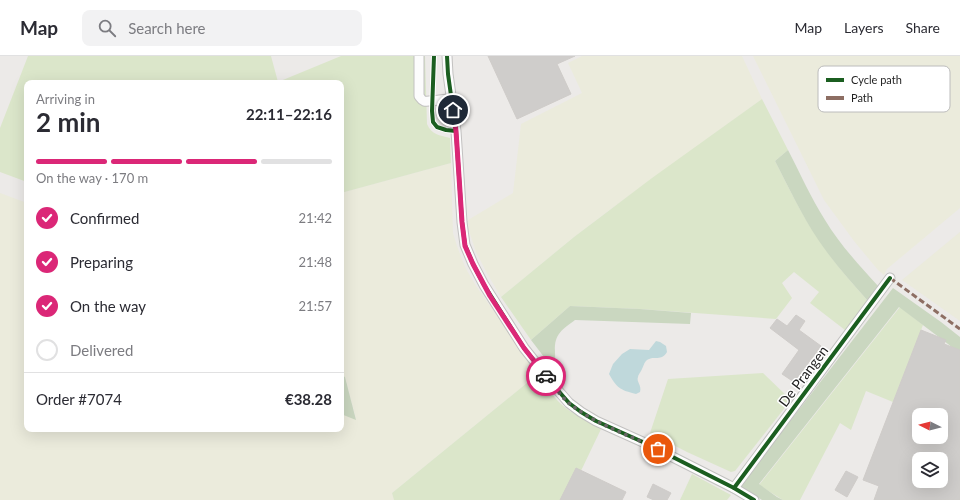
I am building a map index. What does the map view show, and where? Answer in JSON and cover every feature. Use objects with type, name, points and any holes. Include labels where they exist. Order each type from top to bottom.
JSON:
[{"type":"street","points":[[419,56],[419,96],[421,99],[424,101],[432,101],[451,99]]},
{"type":"street","points":[[447,56],[456,131],[465,246],[484,285],[524,348],[569,403],[581,412],[596,421],[645,443],[734,488],[754,500]]},
{"type":"street","name":"De Prangen","points":[[734,488],[890,278]]},
{"type":"shaded area","points":[[582,56],[742,56],[762,99],[608,211],[501,297],[476,252],[469,231],[468,220],[513,193],[521,124],[582,93],[568,63]]},
{"type":"shaded area","points":[[753,56],[960,56],[960,208],[887,269],[884,275],[854,241],[824,200]]},
{"type":"shaded area","points":[[451,163],[453,233],[465,267],[476,286],[538,374],[392,493],[394,500],[0,500],[0,193],[24,202],[24,432],[344,432],[344,415],[356,419],[344,376],[344,192]]},
{"type":"shaded area","points":[[960,232],[960,321],[902,280]]},
{"type":"green space","points":[[28,56],[271,56],[277,80],[24,80],[24,181],[0,172],[0,128]]},
{"type":"green space","points":[[341,56],[425,56],[427,124],[434,132],[450,138],[451,163],[344,192],[344,80],[283,80]]},
{"type":"green space","points":[[762,99],[788,150],[775,161],[791,192],[807,222],[825,249],[868,301],[845,330],[810,303],[819,292],[794,272],[782,283],[792,298],[776,319],[640,309],[570,306],[531,340],[501,297],[574,237],[652,178]]},
{"type":"green space","points":[[788,150],[815,203],[831,229],[850,255],[879,287],[868,301],[825,249],[796,202],[775,161]]},
{"type":"green space","points":[[893,288],[960,337],[960,354],[899,307],[759,484],[783,500],[762,500],[740,486]]},
{"type":"green space","points":[[570,306],[691,313],[690,324],[575,320],[560,332],[556,340],[554,370],[531,340]]},
{"type":"green space","points":[[900,307],[923,325],[893,402],[866,391],[851,430],[840,423],[800,500],[783,500],[759,485]]},
{"type":"green space","points":[[763,373],[791,400],[735,471],[731,472],[650,433],[668,379]]},
{"type":"green space","points":[[538,374],[565,408],[602,427],[567,500],[394,500],[392,493]]},
{"type":"green space","points":[[344,376],[345,377],[356,420],[344,415]]},
{"type":"green space","points":[[692,474],[731,495],[727,500],[680,500]]},
{"type":"water","points":[[656,341],[666,346],[667,352],[660,358],[653,358],[645,362],[638,376],[640,392],[636,394],[620,388],[609,374],[613,364],[622,354],[630,349],[649,350]]},
{"type":"building","points":[[488,56],[575,56],[557,64],[571,94],[517,119]]},
{"type":"building","points":[[796,315],[805,321],[799,330],[821,346],[794,382],[782,374],[799,350],[770,328],[777,319],[787,326]]},
{"type":"building","points":[[921,330],[946,340],[944,344],[960,350],[960,500],[874,500],[879,486],[863,480]]},
{"type":"building","points":[[576,468],[626,492],[622,500],[560,500]]},
{"type":"building","points":[[846,471],[858,477],[847,497],[835,490]]},
{"type":"building","points":[[653,484],[671,493],[667,500],[654,500],[647,497]]},
{"type":"marked path","points":[[890,278],[960,329]]},
{"type":"cycle path","points":[[434,56],[433,122],[437,127],[456,131]]},
{"type":"cycle path","points":[[447,56],[456,131],[465,245],[484,285],[524,348],[569,403],[581,412],[596,421],[645,443],[734,488],[754,500]]},
{"type":"cycle path","points":[[734,488],[890,278]]},
{"type":"way so far","points":[[546,376],[569,403],[581,412],[596,421],[658,449]]},
{"type":"route","points":[[453,110],[465,246],[490,296],[524,348],[546,376]]}]
